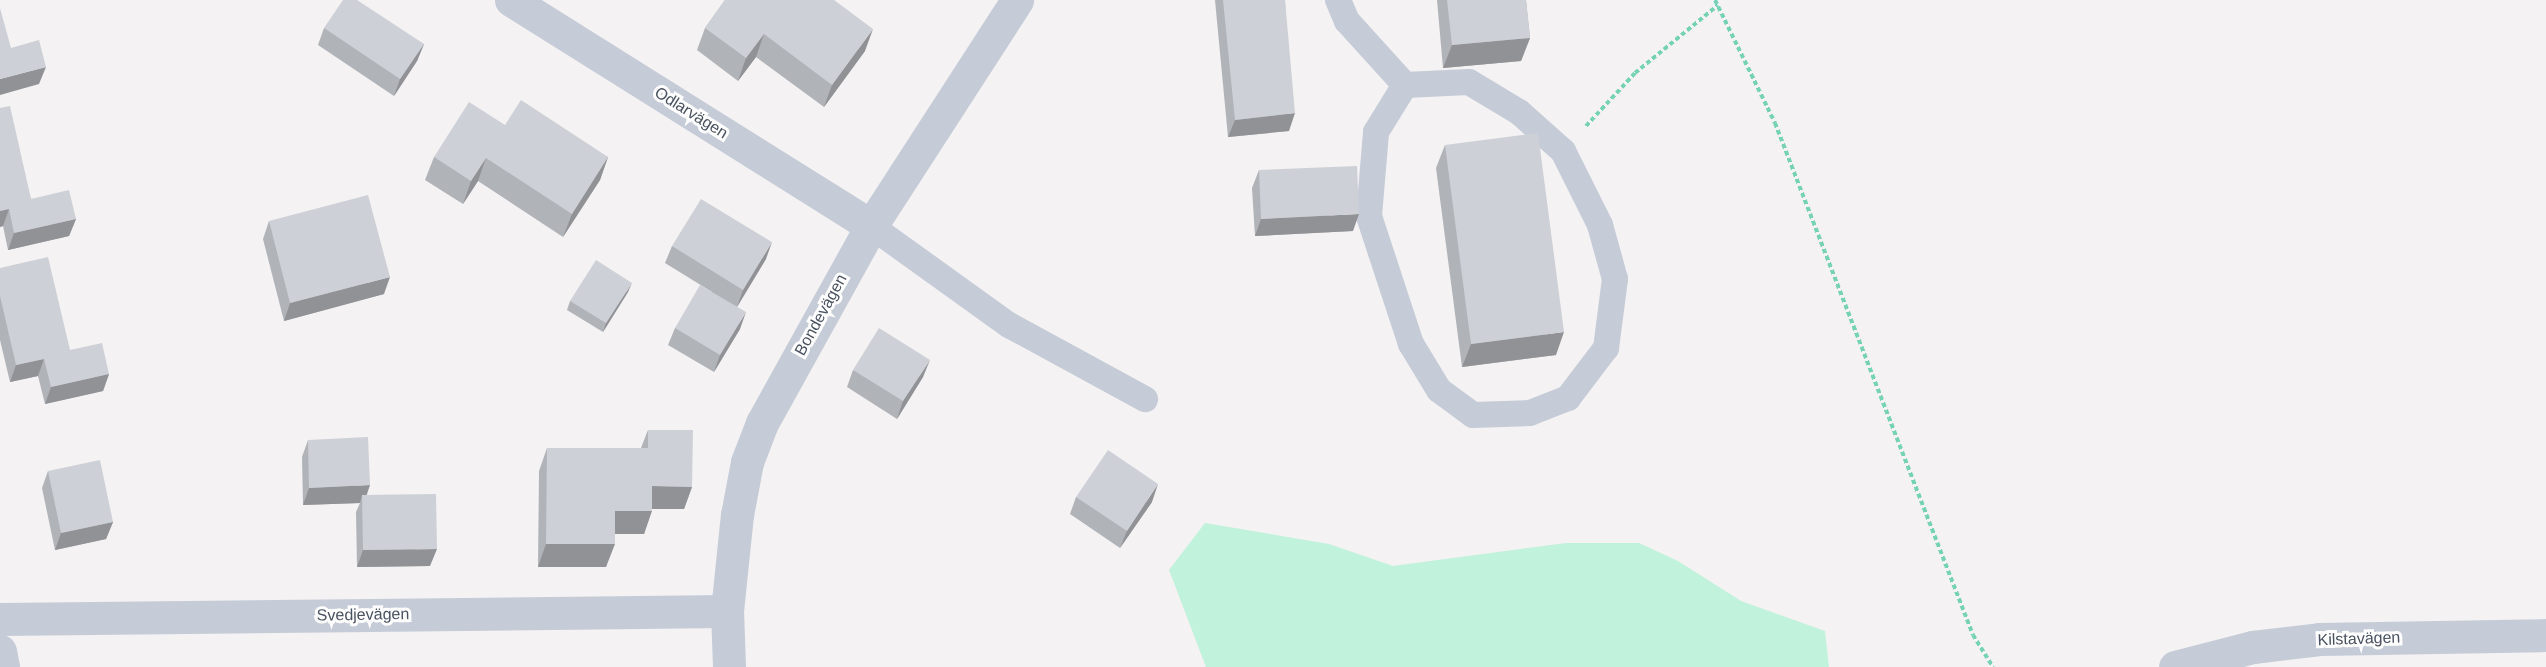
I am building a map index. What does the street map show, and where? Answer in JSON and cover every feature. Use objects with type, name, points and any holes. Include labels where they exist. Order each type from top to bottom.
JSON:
[{"type":"street","name":"Odlarvägen","points":[[511,0],[871,226]]},
{"type":"street","name":"Bondevägen","points":[[729,667],[727,611],[737,515],[754,443],[871,226],[1017,0]]},
{"type":"street","name":"Svedjevägen","points":[[0,619],[727,611]]},
{"type":"street","name":"Kilstavägen","points":[[2175,667],[2253,647],[2320,639],[2546,635]]},
{"type":"street","points":[[0,651],[3,667]]},
{"type":"lane","points":[[1338,0],[1347,21],[1405,85]]},
{"type":"lane","points":[[1469,82],[1519,112],[1563,151],[1600,225],[1616,279],[1606,348],[1568,398],[1530,413],[1473,416],[1439,390],[1411,344],[1369,216],[1376,132],[1405,85],[1469,82]]},
{"type":"lane","points":[[871,226],[1009,325],[1145,399]]},
{"type":"path","points":[[1715,0],[1780,134],[1973,635],[1993,667]]},
{"type":"path","points":[[1563,151],[1635,73],[1718,5]]},
{"type":"green space","points":[[1205,523],[1329,544],[1393,566],[1566,543],[1639,543],[1678,561],[1741,601],[1825,631],[1829,667],[1206,667],[1169,570]]},
{"type":"building","points":[[343,0],[357,0],[424,44],[400,79],[324,28]]},
{"type":"building","points":[[725,0],[834,0],[873,29],[832,85],[764,34],[746,58],[705,28]]},
{"type":"building","points":[[1223,0],[1285,0],[1295,113],[1235,120]]},
{"type":"building","points":[[1447,0],[1526,0],[1530,38],[1452,45]]},
{"type":"building","points":[[0,8],[11,48],[39,40],[46,67],[0,79]]},
{"type":"building","points":[[521,100],[608,157],[572,214],[486,158],[471,181],[434,157],[469,102],[505,125]]},
{"type":"building","points":[[10,106],[31,199],[69,190],[76,219],[14,233],[9,209],[0,211],[0,108]]},
{"type":"building","points":[[1538,133],[1564,332],[1471,344],[1445,145]]},
{"type":"building","points":[[1357,166],[1359,214],[1261,219],[1259,170]]},
{"type":"building","points":[[368,195],[390,277],[290,303],[269,221]]},
{"type":"building","points":[[701,199],[772,242],[743,290],[672,246]]},
{"type":"building","points":[[48,257],[70,350],[102,343],[109,374],[51,387],[44,359],[16,365],[0,296],[0,268]]},
{"type":"building","points":[[596,260],[632,283],[606,323],[570,301]]},
{"type":"building","points":[[700,285],[746,312],[720,355],[675,328]]},
{"type":"building","points":[[879,328],[930,360],[903,401],[853,370]]},
{"type":"building","points":[[648,430],[693,430],[692,487],[652,486],[652,511],[615,511],[615,544],[546,544],[547,448],[648,448]]},
{"type":"building","points":[[368,437],[370,485],[309,488],[308,440]]},
{"type":"building","points":[[1108,450],[1158,484],[1127,531],[1076,497]]},
{"type":"building","points":[[100,460],[113,522],[61,533],[48,471]]},
{"type":"building","points":[[436,494],[437,549],[363,550],[362,495]]}]
